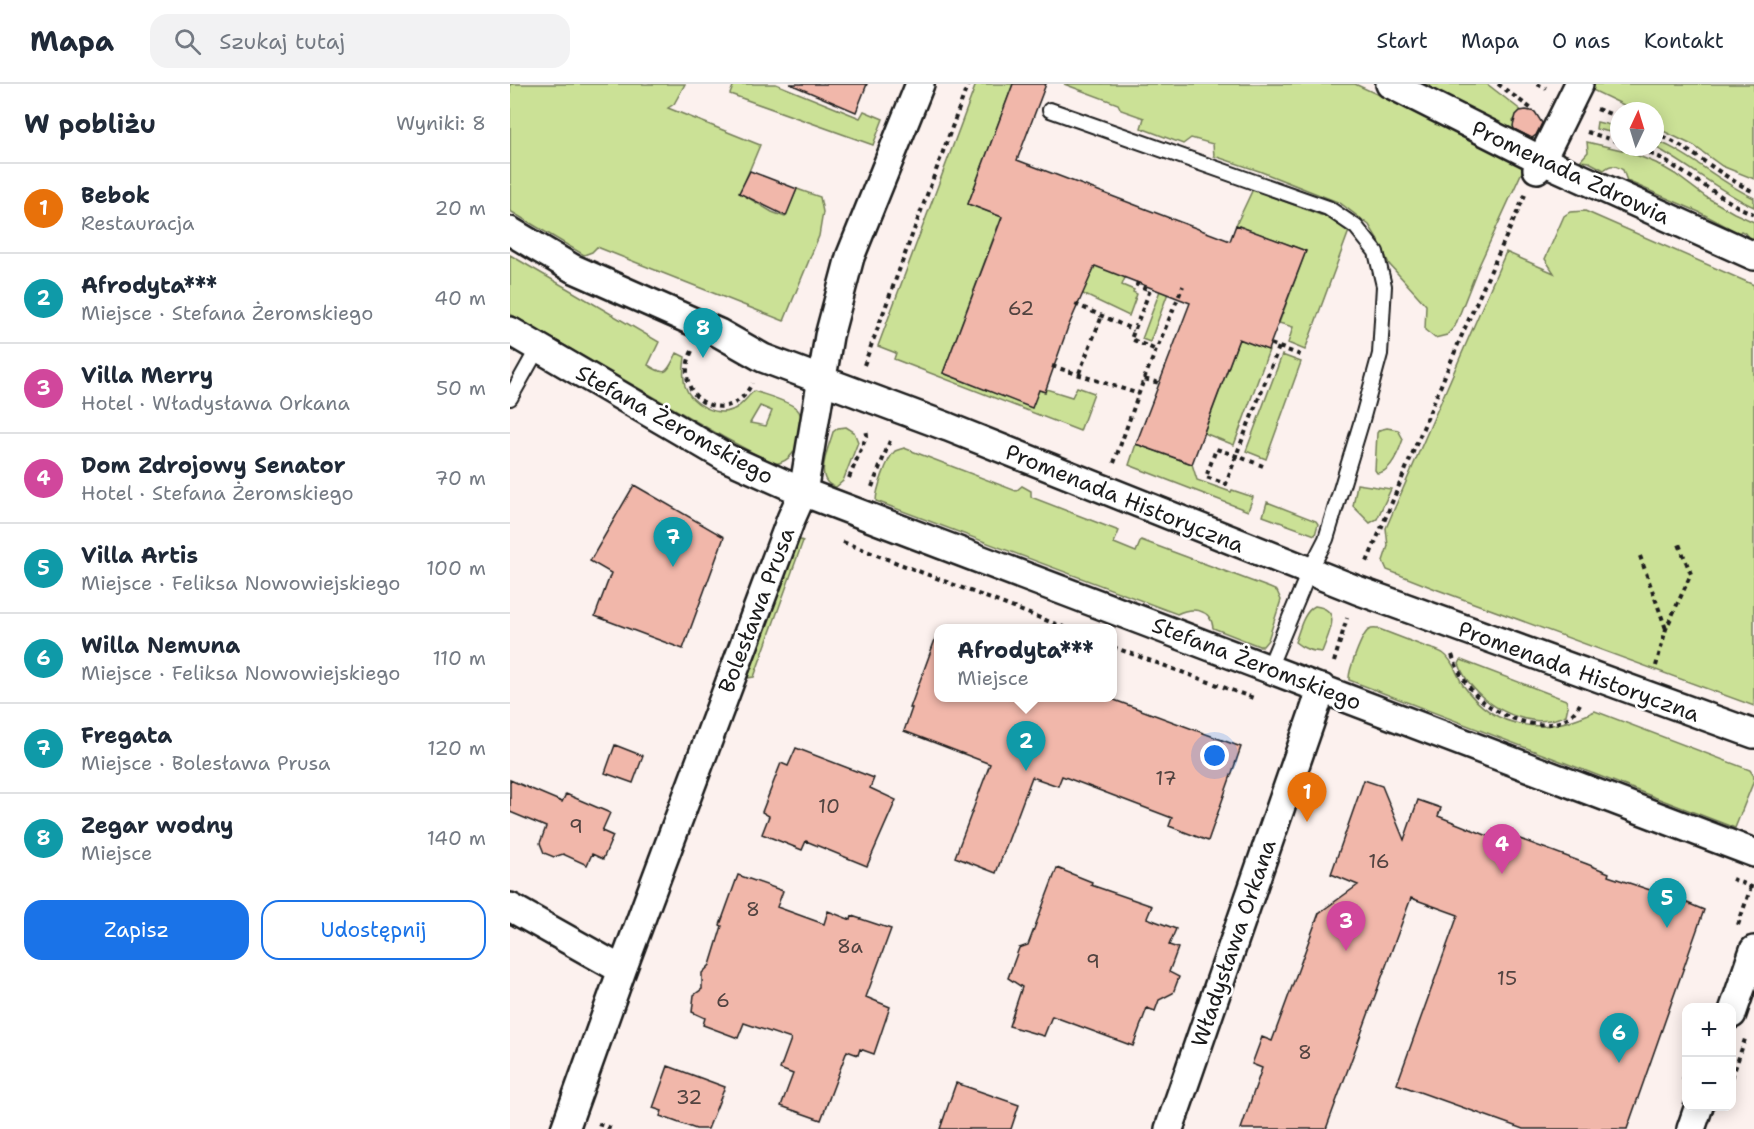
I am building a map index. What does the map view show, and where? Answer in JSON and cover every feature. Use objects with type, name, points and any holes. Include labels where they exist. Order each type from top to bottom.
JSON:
[{"type":"street","name":"Bolesława Prusa","points":[[565,1129],[622,970],[787,529],[803,492],[829,336],[850,256],[920,84]]},
{"type":"street","name":"Promenada Zdrowia","points":[[1390,84],[1539,165],[1754,256]]},
{"type":"street","points":[[1539,165],[1578,84]]},
{"type":"street","name":"Promenada Historyczna","points":[[510,231],[572,268],[702,326],[764,358],[1106,489],[1309,572],[1754,734]]},
{"type":"street","name":"Stefana Żeromskiego","points":[[510,331],[727,458],[803,492],[1269,668],[1328,677],[1754,853]]},
{"type":"street","name":"Władysława Orkana","points":[[1169,1129],[1328,677]]},
{"type":"street","points":[[510,907],[622,970]]},
{"type":"street","points":[[1735,1003],[1754,950]]},
{"type":"street","points":[[1691,1129],[1698,1111]]},
{"type":"lane","points":[[1050,110],[1328,208],[1356,227],[1376,252],[1383,286],[1380,354],[1326,538],[1309,572],[1269,668]]},
{"type":"lane","points":[[510,398],[538,348]]},
{"type":"path","points":[[847,482],[867,435],[863,368],[968,84]]},
{"type":"path","points":[[1664,136],[1733,182],[1754,192]]},
{"type":"path","points":[[1656,156],[1738,207],[1754,214]]},
{"type":"path","points":[[1328,677],[1357,590],[1464,330],[1539,165]]},
{"type":"path","points":[[1138,282],[1137,285],[1150,290],[1131,339],[1156,350]]},
{"type":"path","points":[[1106,489],[1144,379],[1183,286]]},
{"type":"path","points":[[1075,304],[1134,330]]},
{"type":"path","points":[[1079,373],[1102,316]]},
{"type":"path","points":[[702,326],[687,362],[686,378],[690,388],[703,403],[724,407],[742,399],[747,394],[764,358]]},
{"type":"path","points":[[1271,344],[1303,356]]},
{"type":"path","points":[[1263,466],[1236,455],[1216,449],[1206,477],[1226,484],[1236,455],[1279,347]]},
{"type":"path","points":[[1052,366],[1139,394]]},
{"type":"path","points":[[1144,379],[1159,383]]},
{"type":"path","points":[[872,487],[902,409]]},
{"type":"path","points":[[834,537],[1056,624]]},
{"type":"path","points":[[1649,697],[1666,628],[1691,574],[1679,544]]},
{"type":"path","points":[[1640,556],[1666,628]]},
{"type":"path","points":[[1444,622],[1452,657],[1465,682],[1490,707],[1512,718],[1549,724],[1564,721],[1579,706],[1593,676]]},
{"type":"path","points":[[1117,648],[1258,699]]},
{"type":"path","points":[[1736,1064],[1746,1036]]},
{"type":"green space","points":[[510,84],[685,84],[674,104],[668,108],[760,145],[740,193],[785,217],[797,189],[820,197],[823,212],[819,236],[784,321],[597,247],[584,255],[510,211]]},
{"type":"green space","points":[[734,84],[776,84],[860,118],[864,111],[883,119],[873,145],[730,94]]},
{"type":"green space","points":[[976,84],[1013,84],[968,204],[1021,224],[998,226],[943,373],[1031,407],[1039,390],[1045,391],[1043,388],[1072,397],[1077,387],[1094,393],[1080,431],[894,359],[896,353],[878,346]]},
{"type":"green space","points":[[1064,84],[1355,84],[1526,163],[1477,270],[1455,326],[1447,335],[1435,338],[1425,330],[1426,305],[1389,264],[1369,225],[1340,203],[1214,156],[1213,144],[1191,138],[1183,144],[1141,128],[1144,118],[1121,110],[1118,104]]},
{"type":"green space","points":[[1415,84],[1487,84],[1522,111],[1513,121],[1515,131]]},
{"type":"green space","points":[[1585,84],[1754,84],[1754,179],[1722,166],[1694,146],[1664,131],[1664,102],[1618,102],[1584,86]]},
{"type":"green space","points":[[1597,122],[1610,125],[1610,132],[1596,129]]},
{"type":"green space","points":[[1587,142],[1610,147],[1610,156],[1638,156],[1656,163],[1706,197],[1754,222],[1754,239],[1741,231],[1739,233],[1699,212],[1627,181],[1623,170],[1618,167],[1611,166],[1604,170],[1589,162],[1580,161],[1588,152]]},
{"type":"green space","points":[[1664,144],[1754,198],[1754,207],[1728,193],[1664,152]]},
{"type":"green space","points":[[1253,189],[1336,221],[1349,231],[1305,350],[1288,343],[1293,327],[1279,323],[1306,251],[1236,225]]},
{"type":"green space","points":[[1585,211],[1754,285],[1754,706],[1438,590],[1387,570],[1383,561],[1388,546],[1386,528],[1506,252],[1554,273],[1545,259],[1564,216],[1570,212]]},
{"type":"green space","points":[[1076,245],[1126,275],[1122,285],[1134,290],[1133,292],[1137,294],[1129,316],[1083,294]]},
{"type":"green space","points":[[510,255],[659,342],[648,365],[663,372],[666,371],[677,353],[685,357],[683,375],[685,386],[693,399],[706,408],[721,412],[729,411],[739,406],[754,391],[793,406],[800,413],[802,424],[796,449],[787,459],[774,464],[510,314]],"holes":[[[760,406],[772,411],[766,426],[750,423]]]},
{"type":"green space","points":[[1172,282],[1150,342],[1142,339],[1161,288]]},
{"type":"green space","points":[[1239,339],[1269,350],[1234,445],[1204,433]]},
{"type":"green space","points":[[1282,355],[1301,362],[1266,459],[1246,451]]},
{"type":"green space","points":[[846,427],[854,432],[858,442],[843,481],[836,487],[829,484],[825,478],[824,463],[833,432],[838,428]]},
{"type":"green space","points":[[1387,428],[1398,430],[1403,439],[1390,465],[1377,473],[1375,470],[1377,433]]},
{"type":"green space","points":[[1136,444],[1192,464],[1197,480],[1253,497],[1248,511],[1129,465]]},
{"type":"green space","points":[[904,448],[1016,491],[1022,486],[1031,491],[1031,497],[1119,531],[1114,543],[1136,552],[1141,540],[1277,591],[1281,600],[1268,640],[1263,646],[1259,646],[1213,628],[1208,616],[1200,611],[1188,610],[1177,614],[876,501],[889,460],[895,451]]},
{"type":"green space","points":[[1357,484],[1391,489],[1377,519],[1370,523],[1353,506]]},
{"type":"green space","points":[[1267,502],[1316,521],[1318,524],[1315,535],[1263,516]]},
{"type":"green space","points":[[798,539],[803,541],[754,677],[747,678]]},
{"type":"green space","points":[[1315,606],[1324,608],[1332,618],[1322,652],[1307,649],[1295,642],[1305,617]]},
{"type":"green space","points":[[1379,629],[1444,654],[1476,701],[1506,720],[1523,725],[1540,726],[1577,719],[1595,711],[1750,770],[1754,776],[1753,783],[1735,828],[1349,680],[1353,661],[1363,638],[1369,630]]},
{"type":"green space","points":[[1461,660],[1566,700],[1568,706],[1566,715],[1551,720],[1535,720],[1503,711],[1476,691],[1459,664]]},
{"type":"building","points":[[790,84],[867,84],[856,112]]},
{"type":"building","points":[[1013,84],[1046,84],[1017,160],[1230,241],[1236,225],[1306,251],[1268,350],[1239,339],[1192,464],[1136,444],[1190,303],[1095,266],[1068,327],[1045,392],[1039,390],[1032,408],[943,373],[1002,217],[968,204]]},
{"type":"building","points":[[1526,110],[1535,112],[1542,123],[1532,138],[1514,129],[1513,126],[1516,115]]},
{"type":"building","points":[[750,171],[797,189],[786,216],[739,193]]},
{"type":"building","points":[[634,485],[724,537],[683,649],[595,616],[611,573],[590,561]]},
{"type":"building","points":[[934,642],[934,702],[1117,701],[1241,747],[1208,841],[1169,826],[1172,818],[1062,776],[1058,786],[1032,777],[996,873],[955,857],[990,764],[904,731],[912,708],[910,708]]},
{"type":"building","points":[[615,745],[643,756],[633,783],[605,773]]},
{"type":"building","points":[[796,748],[874,778],[870,788],[896,800],[867,866],[806,841],[802,850],[762,834],[769,816],[762,812],[781,763],[788,766]]},
{"type":"building","points":[[510,780],[562,802],[566,794],[610,813],[602,831],[613,836],[603,859],[592,854],[587,865],[563,854],[554,857],[544,853],[540,843],[546,827],[510,812]]},
{"type":"building","points":[[1364,780],[1382,786],[1404,840],[1418,800],[1441,808],[1438,816],[1498,840],[1501,832],[1609,873],[1608,876],[1704,910],[1627,1129],[1523,1129],[1397,1084],[1458,915],[1411,898],[1326,1129],[1241,1129],[1262,1068],[1252,1064],[1262,1037],[1272,1041],[1319,913],[1358,885],[1331,874]]},
{"type":"building","points":[[1057,868],[1092,882],[1091,885],[1152,906],[1147,918],[1176,929],[1169,945],[1178,948],[1169,972],[1179,977],[1173,993],[1159,1000],[1155,1011],[1147,1008],[1133,1046],[1052,1016],[1044,1036],[1009,1026],[1022,987],[1008,978],[1019,948],[1028,945]]},
{"type":"building","points":[[738,875],[783,891],[777,907],[824,924],[828,911],[851,920],[852,916],[891,929],[866,997],[890,1007],[874,1054],[860,1049],[858,1055],[847,1051],[821,1120],[781,1106],[793,1074],[780,1069],[791,1039],[744,1023],[738,1038],[703,1025],[705,1018],[692,1012],[694,995],[702,989],[702,973],[710,965],[722,926],[720,925]]},
{"type":"building","points":[[668,1066],[725,1087],[708,1129],[696,1129],[660,1116],[662,1111],[653,1108]]},
{"type":"building","points":[[956,1083],[1019,1105],[1011,1129],[940,1129]]},
{"type":"place","name":"Zegar wodny","points":[[703,358]]},
{"type":"place","name":"Fregata","points":[[673,567]]},
{"type":"place","name":"Afrodyta***","points":[[1026,771]]},
{"type":"place","name":"Bebok","points":[[1307,822]]},
{"type":"place","name":"Dom Zdrojowy Senator","points":[[1502,874]]},
{"type":"place","name":"Villa Artis","points":[[1667,928]]},
{"type":"place","name":"Villa Merry","points":[[1346,951]]},
{"type":"place","name":"Willa Nemuna","points":[[1619,1063]]}]
